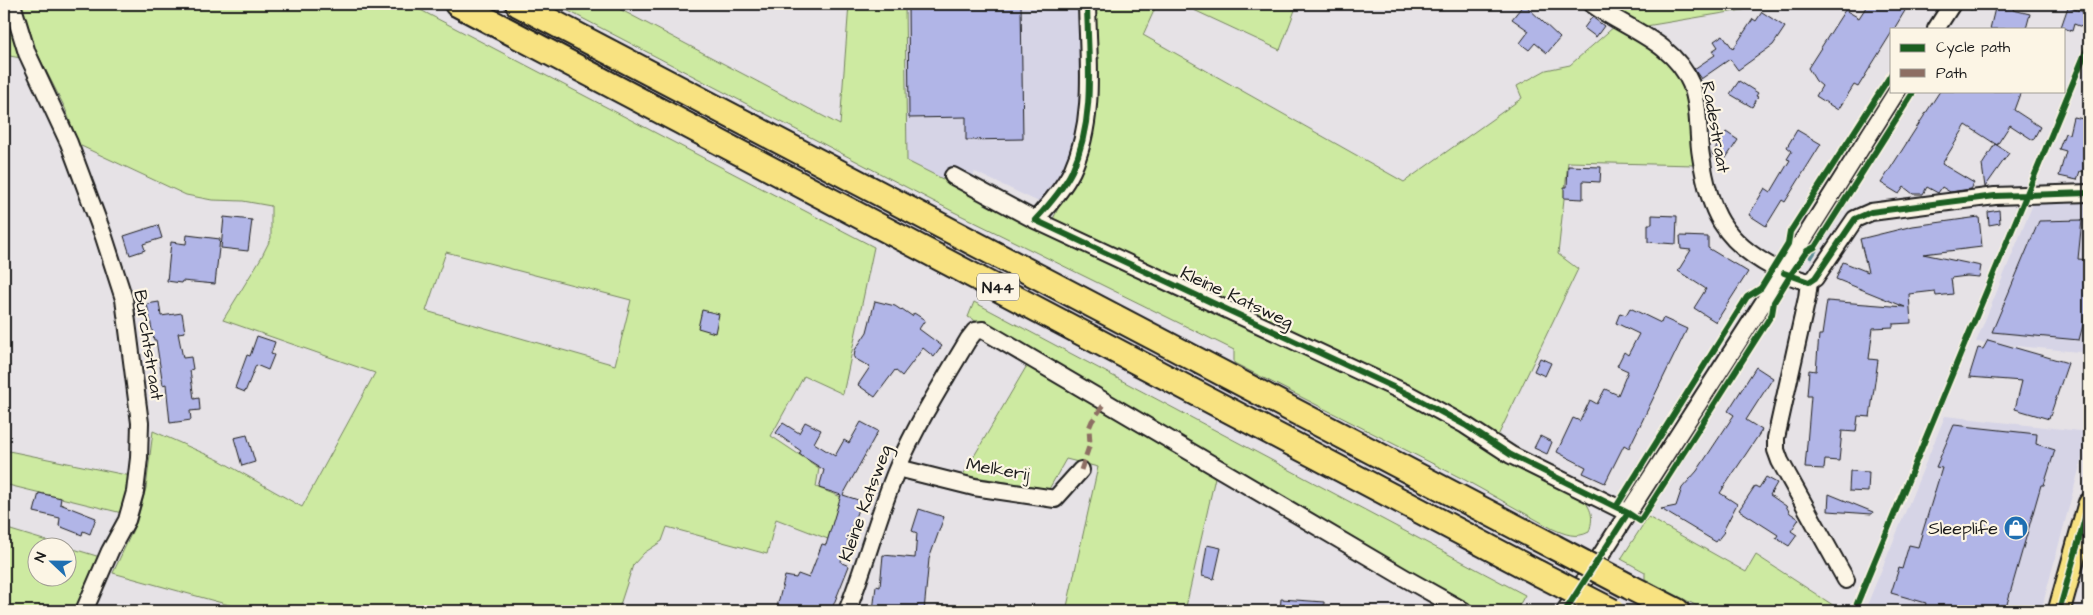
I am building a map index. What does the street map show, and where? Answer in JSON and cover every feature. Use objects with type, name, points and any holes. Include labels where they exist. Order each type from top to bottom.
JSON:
[{"type":"highway","name":"N44","points":[[457,4],[1612,611]]},
{"type":"highway","name":"N44","points":[[518,4],[1676,611]]},
{"type":"main road","points":[[2059,611],[2089,504]]},
{"type":"street","name":"Burchtstraat","points":[[12,4],[27,53],[69,144],[104,237],[124,299],[140,423],[139,458],[135,492],[127,520],[110,551],[84,611]]},
{"type":"street","points":[[1035,220],[1061,188],[1071,171],[1081,145],[1088,94],[1088,4]]},
{"type":"street","name":"Radestraat","points":[[1592,4],[1664,48],[1679,64],[1691,84],[1706,182],[1719,220],[1737,244],[1752,256],[1783,272],[1809,282]]},
{"type":"street","points":[[1937,28],[1952,4]]},
{"type":"street","points":[[1565,611],[1896,92]]},
{"type":"street","name":"Kleine Katsweg","points":[[953,176],[1035,220],[1408,394],[1465,425],[1511,454],[1628,513]]},
{"type":"street","points":[[1846,580],[1780,461],[1776,450],[1776,438],[1809,282],[1820,270],[1855,219],[1871,212],[1995,196],[2089,192]]},
{"type":"street","name":"Kleine Katsweg","points":[[847,611],[898,468],[925,411],[968,340],[975,331],[984,330],[1464,611]]},
{"type":"street","name":"Melkerij","points":[[898,468],[974,487],[1055,499],[1081,470]]},
{"type":"shaded area","points":[[905,4],[1082,4],[1079,128],[1067,169],[1041,203],[975,172],[966,192],[907,161]]},
{"type":"shaded area","points":[[2089,202],[2089,353],[1976,342],[2033,204]]},
{"type":"shaded area","points":[[1945,416],[2089,432],[2041,611],[1865,610]]},
{"type":"green space","points":[[4,4],[21,58],[4,55]]},
{"type":"green space","points":[[21,4],[409,4],[874,247],[843,394],[804,376],[771,436],[819,468],[816,487],[841,497],[828,539],[776,519],[767,554],[667,527],[662,541],[644,553],[633,565],[618,611],[251,611],[113,573],[137,521],[146,488],[153,431],[219,460],[302,507],[375,373],[223,320],[271,238],[271,206],[243,201],[212,200],[186,195],[79,145],[65,108],[34,47]],"holes":[[[446,252],[631,300],[615,365],[426,311]]]},
{"type":"green space","points":[[555,4],[610,4],[840,125],[849,4],[905,4],[907,161],[1175,296],[1309,355],[1460,427],[1579,492],[1591,515],[1592,520],[1589,532],[1575,535],[1553,529],[1465,480],[1234,363],[1234,350],[954,212]]},
{"type":"green space","points":[[1093,4],[1157,4],[1143,35],[1404,182],[1522,98],[1517,86],[1546,70],[1570,65],[1615,26],[1655,50],[1669,62],[1680,77],[1687,101],[1695,165],[1568,162],[1558,254],[1578,269],[1496,440],[1051,223],[1083,157],[1092,59],[1100,58],[1095,55]]},
{"type":"green space","points":[[1181,4],[1282,4],[1295,10],[1280,50]]},
{"type":"green space","points":[[1599,4],[1778,4],[1646,26],[1621,17]]},
{"type":"green space","points":[[974,302],[1525,595],[1516,611],[1477,610],[1393,564],[1003,335],[968,317]]},
{"type":"green space","points":[[1029,362],[1216,473],[1185,611],[1066,611],[1098,467],[1066,459],[1049,489],[963,475]]},
{"type":"green space","points":[[4,450],[131,476],[122,513],[4,484]]},
{"type":"green space","points":[[1648,517],[1746,572],[1756,555],[1842,611],[1707,611],[1645,579],[1645,572],[1621,559]]},
{"type":"green space","points":[[4,528],[37,538],[28,538],[28,588],[78,588],[78,550],[100,557],[77,611],[4,611]]},
{"type":"building","points":[[908,4],[1021,4],[1023,139],[966,140],[966,117],[909,118]]},
{"type":"building","points":[[1524,4],[1560,38],[1547,53],[1535,43],[1529,50],[1520,43],[1529,31],[1512,19]]},
{"type":"building","points":[[1868,4],[1909,4],[1895,28],[1890,28],[1890,35],[1858,87],[1854,85],[1838,110],[1816,96],[1822,86],[1816,81],[1808,68],[1845,10],[1859,18]]},
{"type":"building","points":[[1996,4],[2015,4],[2013,10],[2030,14],[2026,28],[1990,28]]},
{"type":"building","points":[[2068,7],[2087,13],[2082,27],[2074,24],[2072,31],[2061,27]]},
{"type":"building","points":[[1762,12],[1785,27],[1773,45],[1738,70],[1730,59],[1701,79],[1694,69],[1715,55],[1712,51],[1718,47],[1714,41],[1723,35],[1733,49],[1753,19],[1756,21]]},
{"type":"building","points":[[1592,17],[1604,26],[1596,37],[1584,28]]},
{"type":"building","points":[[1739,81],[1758,93],[1756,96],[1758,97],[1752,107],[1730,94]]},
{"type":"building","points":[[1939,92],[2021,92],[2014,110],[2040,127],[2033,140],[2010,125],[1997,145],[1966,125],[1942,164],[1974,183],[1970,189],[1950,192],[1942,187],[1938,193],[1927,187],[1923,194],[1913,194],[1904,187],[1899,194],[1881,183]]},
{"type":"building","points":[[2073,117],[2089,120],[2088,173],[2080,171],[2077,180],[2059,176],[2066,151],[2059,149],[2065,133],[2069,134]]},
{"type":"building","points":[[1797,130],[1821,144],[1785,202],[1782,200],[1766,226],[1749,215],[1765,188],[1771,192],[1790,160],[1787,159],[1792,151],[1787,147]]},
{"type":"building","points":[[1726,132],[1738,140],[1724,161],[1712,154]]},
{"type":"building","points":[[1995,144],[2009,153],[1985,187],[1982,165]]},
{"type":"building","points":[[1568,166],[1601,167],[1600,182],[1583,181],[1583,199],[1564,198],[1564,187],[1567,187]]},
{"type":"building","points":[[1999,210],[2000,223],[1989,225],[1988,212]]},
{"type":"building","points":[[1652,215],[1677,216],[1676,244],[1648,242],[1648,224],[1652,224]]},
{"type":"building","points":[[224,217],[252,220],[248,251],[221,248]]},
{"type":"building","points":[[1979,217],[1982,247],[1923,254],[1981,266],[1979,277],[1951,278],[1953,294],[1936,296],[1935,291],[1909,294],[1911,323],[1893,324],[1893,327],[1873,328],[1869,359],[1878,360],[1870,417],[1858,416],[1856,432],[1842,431],[1839,461],[1825,460],[1824,469],[1805,468],[1811,396],[1807,396],[1809,370],[1816,371],[1819,335],[1822,335],[1827,301],[1905,307],[1836,279],[1843,262],[1868,272],[1860,239],[1913,226]]},
{"type":"building","points":[[2082,220],[2078,259],[2089,260],[2089,303],[2079,340],[1992,332],[2039,221]]},
{"type":"building","points":[[158,225],[162,238],[143,244],[145,250],[130,255],[124,236]]},
{"type":"building","points":[[187,235],[220,239],[215,284],[167,281],[171,242],[186,244]]},
{"type":"building","points":[[1680,236],[1708,237],[1708,248],[1748,272],[1716,322],[1694,308],[1706,289],[1678,271],[1691,250],[1681,249]]},
{"type":"building","points":[[875,301],[895,306],[912,316],[914,313],[925,320],[919,329],[942,346],[934,357],[923,348],[902,376],[895,370],[875,397],[858,385],[870,367],[854,358],[855,350],[867,332]]},
{"type":"building","points":[[159,302],[161,316],[182,313],[185,332],[178,333],[183,358],[191,357],[193,369],[190,370],[194,399],[199,398],[200,410],[190,411],[191,420],[170,423],[166,384],[163,385],[156,340],[154,340],[147,304]]},
{"type":"building","points":[[1630,308],[1661,323],[1663,318],[1687,329],[1629,448],[1624,445],[1605,483],[1583,473],[1586,467],[1557,452],[1573,418],[1580,421],[1590,400],[1597,404],[1605,389],[1618,395],[1628,371],[1617,366],[1624,352],[1628,355],[1639,334],[1616,323],[1620,313],[1626,315]]},
{"type":"building","points":[[702,310],[719,314],[715,333],[698,328]]},
{"type":"building","points":[[257,336],[275,342],[271,354],[274,355],[268,370],[256,365],[245,392],[235,388],[247,355],[250,356]]},
{"type":"building","points":[[1988,340],[2068,363],[2049,419],[2015,409],[2022,381],[1969,377],[1978,348],[1983,349]]},
{"type":"building","points":[[1540,358],[1551,363],[1545,376],[1534,371]]},
{"type":"building","points":[[1756,367],[1773,378],[1746,420],[1762,430],[1720,493],[1737,504],[1724,532],[1716,542],[1661,509],[1676,506],[1682,488],[1697,471],[1734,415],[1728,411]]},
{"type":"building","points":[[805,422],[821,430],[814,443],[835,456],[844,440],[849,443],[861,422],[878,431],[843,495],[861,501],[841,561],[849,566],[831,611],[776,611],[785,576],[796,578],[798,574],[809,578],[822,544],[826,545],[841,495],[819,488],[824,470],[799,454],[801,451],[776,433],[783,423],[799,433]]},
{"type":"building","points":[[1954,425],[2037,434],[2036,444],[2055,450],[2044,485],[2041,485],[2005,611],[1924,611],[1926,603],[1891,593],[1899,568],[1902,569],[1909,545],[1918,547],[1942,468],[1936,467]]},
{"type":"building","points":[[247,435],[255,462],[242,466],[234,438]]},
{"type":"building","points":[[1540,436],[1552,442],[1547,454],[1534,448]]},
{"type":"building","points":[[1850,471],[1869,472],[1868,492],[1849,491]]},
{"type":"building","points":[[1766,477],[1777,483],[1770,495],[1786,506],[1790,513],[1799,519],[1791,531],[1797,535],[1789,546],[1776,538],[1778,535],[1739,510],[1755,486],[1759,488]]},
{"type":"building","points":[[39,493],[61,498],[60,504],[96,518],[90,534],[83,531],[82,535],[59,526],[60,518],[34,512]]},
{"type":"building","points":[[1829,494],[1873,512],[1872,514],[1828,511]]},
{"type":"building","points":[[919,509],[944,517],[929,559],[924,611],[873,611],[876,586],[880,587],[883,555],[915,558],[917,533],[912,531]]},
{"type":"building","points":[[1207,545],[1221,548],[1214,579],[1202,576]]},
{"type":"building","points":[[1281,599],[1324,602],[1324,611],[1280,611]]},
{"type":"waterway","points":[[1971,8],[1974,4]]},
{"type":"waterway","points":[[1811,257],[1845,204]]},
{"type":"railway","points":[[1854,611],[2089,44]]},
{"type":"marked path","points":[[1081,470],[1090,444],[1089,428],[1106,402]]},
{"type":"cycle path","points":[[1087,4],[1089,89],[1085,131],[1072,171],[1055,197],[1035,220],[1408,394],[1465,425],[1511,455],[1628,513],[1640,521],[1772,314],[1774,302],[1790,276],[1807,251],[1815,247],[1913,92]]},
{"type":"cycle path","points":[[1854,611],[2089,44]]},
{"type":"cycle path","points":[[1616,507],[1747,297],[1761,288],[1788,244],[1790,232],[1890,76]]},
{"type":"cycle path","points":[[1784,273],[1809,282],[1815,278],[1855,219],[1871,212],[1995,196],[2089,193]]},
{"type":"cycle path","points":[[2059,611],[2089,504]]},
{"type":"cycle path","points":[[1565,611],[1628,513]]},
{"type":"place","name":"Sleeplife","points":[[2016,528]]}]
